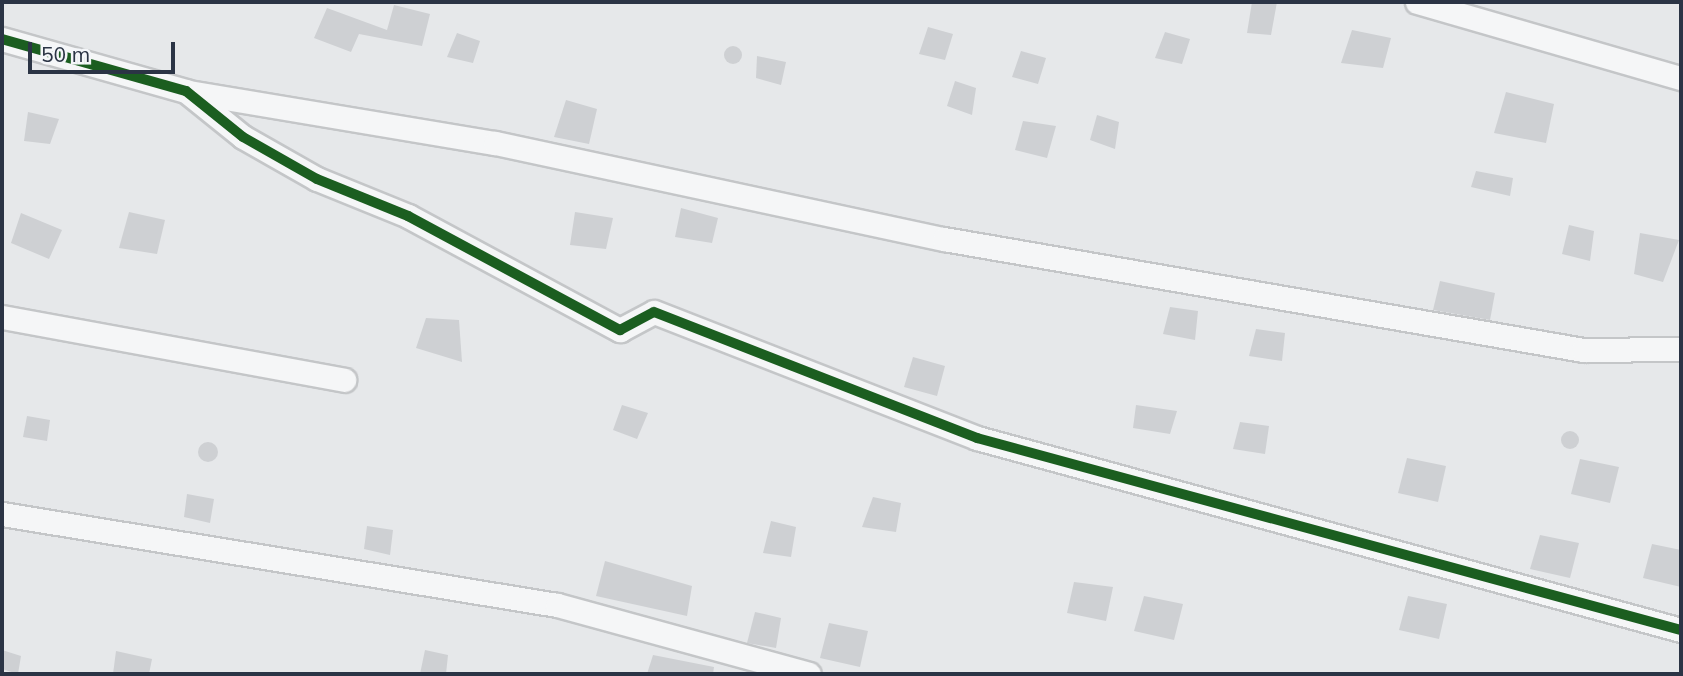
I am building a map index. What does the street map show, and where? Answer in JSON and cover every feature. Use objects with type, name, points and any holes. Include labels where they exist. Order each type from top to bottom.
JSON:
[{"type":"street","points":[[1417,2],[1681,78]]},
{"type":"street","points":[[2,39],[186,91],[495,143],[944,239],[1570,347],[1681,349]]},
{"type":"street","points":[[186,91],[243,137],[317,179],[408,216],[620,330],[654,312],[977,438],[1681,629]]},
{"type":"street","points":[[2,317],[344,380]]},
{"type":"street","points":[[2,514],[557,605],[809,674]]},
{"type":"building","points":[[1252,2],[1277,2],[1271,35],[1247,33]]},
{"type":"building","points":[[394,5],[430,14],[422,46],[359,34],[351,52],[314,38],[327,8],[387,30]]},
{"type":"building","points":[[928,27],[953,34],[945,60],[919,54]]},
{"type":"building","points":[[1352,30],[1391,38],[1383,68],[1341,63]]},
{"type":"building","points":[[1165,32],[1190,39],[1182,64],[1155,58]]},
{"type":"building","points":[[457,33],[480,41],[473,63],[447,57]]},
{"type":"building","points":[[733,46],[739,49],[742,55],[739,61],[733,64],[727,61],[724,55],[727,49]]},
{"type":"building","points":[[1021,51],[1046,58],[1038,84],[1012,77]]},
{"type":"building","points":[[757,56],[786,62],[781,85],[756,78]]},
{"type":"building","points":[[955,81],[976,88],[972,115],[947,106]]},
{"type":"building","points":[[1506,92],[1554,104],[1546,143],[1494,133]]},
{"type":"building","points":[[566,100],[597,109],[589,144],[554,137]]},
{"type":"building","points":[[28,112],[59,119],[50,144],[24,141]]},
{"type":"building","points":[[1097,115],[1119,122],[1115,149],[1090,140]]},
{"type":"building","points":[[1023,121],[1056,126],[1047,158],[1015,150]]},
{"type":"building","points":[[1476,171],[1513,178],[1510,196],[1471,187]]},
{"type":"building","points":[[681,208],[718,218],[712,243],[675,237]]},
{"type":"building","points":[[129,212],[165,220],[157,254],[119,248]]},
{"type":"building","points":[[575,212],[613,218],[606,249],[570,245]]},
{"type":"building","points":[[21,213],[62,230],[49,259],[11,243]]},
{"type":"building","points":[[1569,225],[1594,231],[1590,261],[1562,254]]},
{"type":"building","points":[[1640,233],[1679,240],[1663,282],[1634,274]]},
{"type":"building","points":[[1440,281],[1495,293],[1490,320],[1433,310]]},
{"type":"building","points":[[1170,307],[1198,311],[1195,340],[1163,334]]},
{"type":"building","points":[[426,318],[459,320],[462,362],[416,348]]},
{"type":"building","points":[[1256,329],[1285,333],[1282,361],[1249,356]]},
{"type":"building","points":[[913,357],[945,366],[937,396],[904,387]]},
{"type":"building","points":[[622,405],[648,413],[637,439],[613,430]]},
{"type":"building","points":[[1136,405],[1177,411],[1170,434],[1133,428]]},
{"type":"building","points":[[27,416],[50,420],[47,441],[23,437]]},
{"type":"building","points":[[1240,422],[1269,426],[1265,454],[1233,449]]},
{"type":"building","points":[[1570,431],[1576,434],[1579,440],[1576,446],[1570,449],[1564,446],[1561,440],[1564,434]]},
{"type":"building","points":[[208,442],[215,445],[218,452],[215,459],[208,462],[201,459],[198,452],[201,445]]},
{"type":"building","points":[[1407,458],[1446,466],[1438,502],[1398,493]]},
{"type":"building","points":[[1580,459],[1619,467],[1610,503],[1571,494]]},
{"type":"building","points":[[187,494],[214,499],[210,523],[184,517]]},
{"type":"building","points":[[873,497],[901,503],[896,532],[862,527]]},
{"type":"building","points":[[771,521],[796,527],[791,557],[763,553]]},
{"type":"building","points":[[367,526],[393,530],[390,555],[364,549]]},
{"type":"building","points":[[1540,535],[1579,543],[1570,578],[1530,569]]},
{"type":"building","points":[[1652,544],[1681,550],[1681,587],[1643,578]]},
{"type":"building","points":[[605,561],[692,586],[687,616],[596,596]]},
{"type":"building","points":[[1074,582],[1113,587],[1106,621],[1067,613]]},
{"type":"building","points":[[1144,596],[1183,604],[1174,640],[1134,631]]},
{"type":"building","points":[[1408,596],[1447,604],[1439,639],[1399,630]]},
{"type":"building","points":[[755,612],[781,618],[776,648],[747,643]]},
{"type":"building","points":[[829,623],[868,631],[860,667],[820,658]]},
{"type":"building","points":[[2,650],[21,656],[18,674],[2,669]]},
{"type":"building","points":[[425,650],[448,655],[446,674],[420,674]]},
{"type":"building","points":[[116,651],[152,659],[149,674],[113,674]]},
{"type":"building","points":[[653,655],[714,667],[713,674],[647,674]]},
{"type":"cycle path","points":[[2,39],[186,91],[243,137],[317,179],[408,216],[620,330],[654,312],[977,438],[1681,630]]}]
